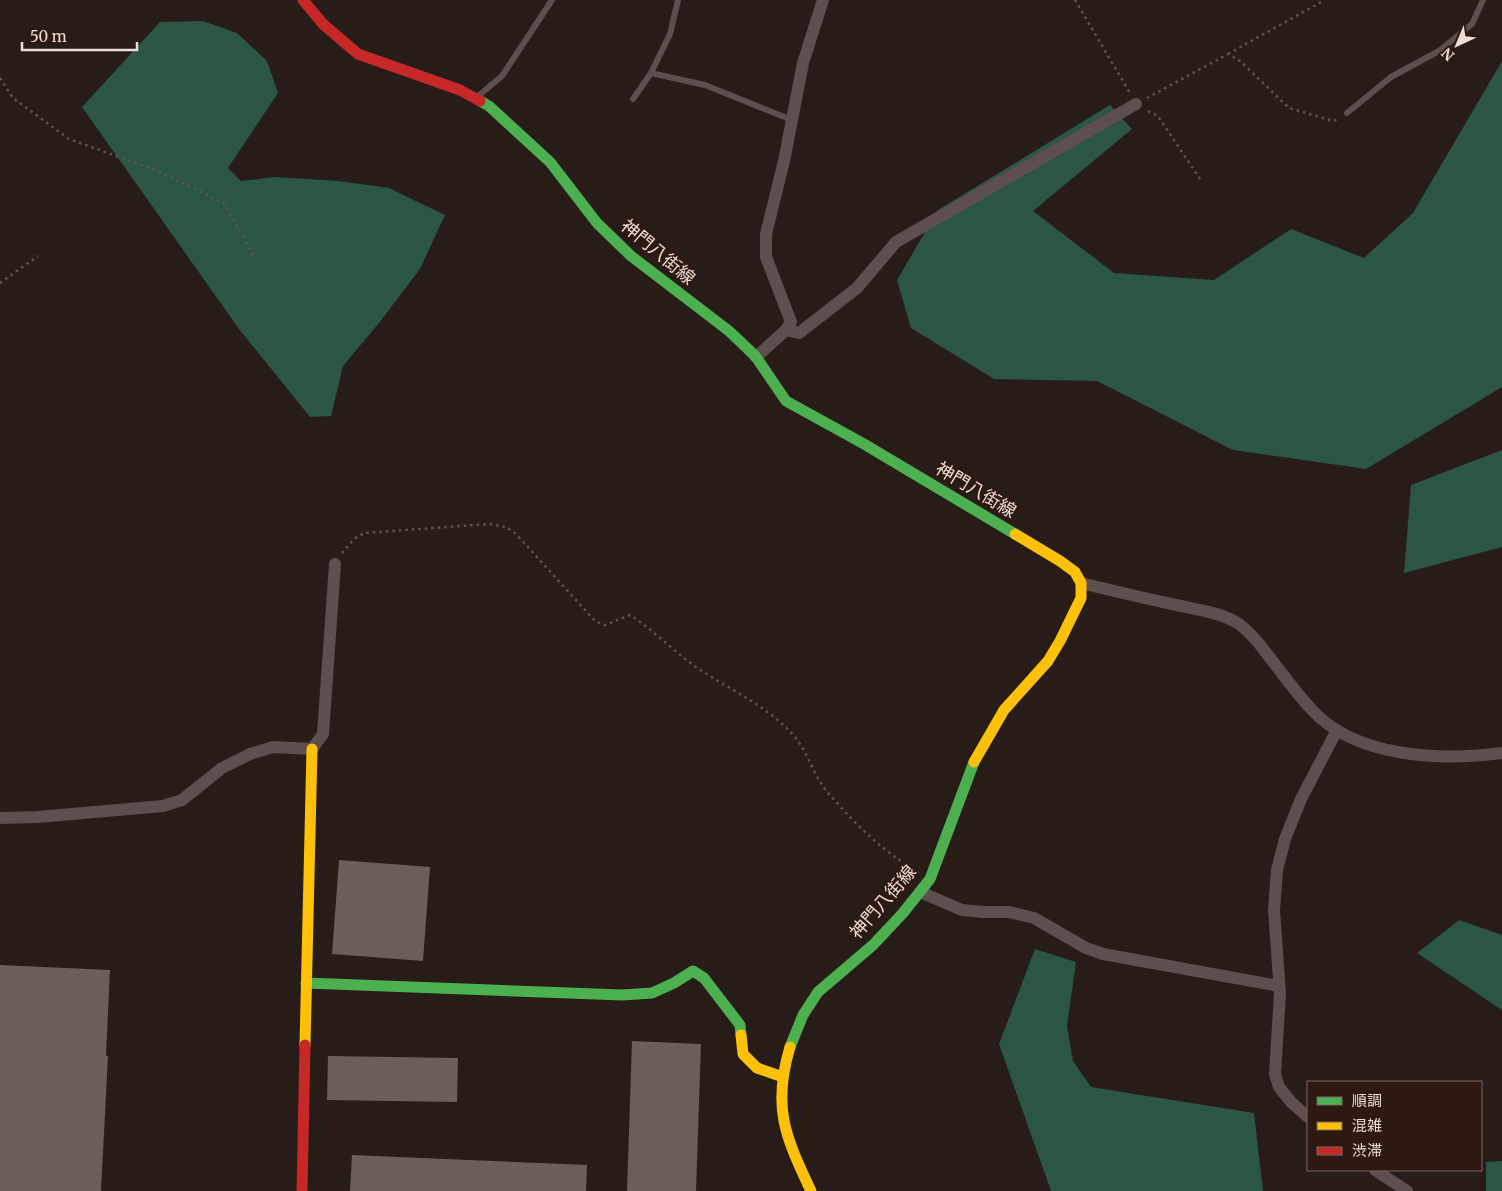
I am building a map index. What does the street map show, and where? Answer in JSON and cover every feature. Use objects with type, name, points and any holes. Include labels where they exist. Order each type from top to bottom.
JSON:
[{"type":"main road","name":"神門八街線","points":[[303,0],[323,24],[358,54],[460,90],[489,106],[550,162],[597,223],[631,256],[729,331],[756,357],[786,401],[864,444],[1060,561],[1075,572],[1081,583],[1081,598],[1048,661],[1004,710],[974,761],[930,878],[920,892],[873,944],[818,992],[804,1010],[791,1041],[783,1077],[781,1104],[789,1142],[811,1191]]},
{"type":"main road","points":[[302,1191],[312,749]]},
{"type":"main road","points":[[306,984],[622,995],[652,993],[693,972],[704,978],[740,1025],[743,1054],[758,1068],[783,1077]]},
{"type":"street","points":[[756,357],[786,330],[790,322],[766,257],[766,234],[784,161],[803,63],[823,0]]},
{"type":"street","points":[[786,330],[799,333],[857,288],[896,242],[1136,104]]},
{"type":"street","points":[[0,818],[38,817],[163,806],[182,800],[222,768],[250,754],[273,747],[312,749],[323,734],[335,564]]},
{"type":"street","points":[[1081,583],[1216,614],[1238,623],[1253,636],[1313,711],[1329,726],[1348,737],[1373,747],[1418,754],[1443,756],[1502,753]]},
{"type":"street","points":[[1307,1116],[1290,1102],[1279,1088],[1275,1074],[1279,986],[1274,910],[1277,870],[1285,838],[1301,799],[1337,730]]},
{"type":"street","points":[[920,892],[962,910],[1009,912],[1034,918],[1086,948],[1103,954],[1279,986]]},
{"type":"street","points":[[1377,1171],[1407,1191]]},
{"type":"lane","points":[[476,98],[502,76],[552,0]]},
{"type":"lane","points":[[633,99],[651,73],[670,34],[678,0]]},
{"type":"lane","points":[[1347,112],[1391,76],[1439,51],[1472,24],[1483,0]]},
{"type":"lane","points":[[651,73],[705,85],[792,120]]},
{"type":"path","points":[[1075,0],[1136,104],[1158,116],[1202,182]]},
{"type":"path","points":[[1136,104],[1323,1]]},
{"type":"path","points":[[1228,54],[1239,60],[1289,108],[1334,121],[1347,112]]},
{"type":"path","points":[[0,78],[14,98],[69,139],[156,170],[224,203],[255,258]]},
{"type":"path","points":[[0,282],[38,256]]},
{"type":"path","points":[[335,564],[344,549],[354,539],[364,533],[489,524],[506,527],[516,534],[596,622],[605,626],[630,615],[698,669],[746,696],[778,719],[796,738],[821,784],[861,829],[895,858],[930,878]]},
{"type":"green space","points":[[203,21],[237,33],[267,61],[278,93],[228,168],[241,181],[275,177],[339,181],[389,188],[445,215],[420,269],[343,366],[331,416],[310,417],[239,329],[82,107],[160,22]]},
{"type":"green space","points":[[1502,61],[1502,387],[1366,469],[1233,450],[1097,381],[994,379],[911,328],[897,280],[938,210],[1110,105],[1132,129],[1033,211],[1114,273],[1214,280],[1291,229],[1364,258],[1413,213]]},
{"type":"green space","points":[[1502,450],[1502,547],[1404,573],[1411,485]]},
{"type":"green space","points":[[1459,920],[1502,935],[1502,1010],[1417,953]]},
{"type":"green space","points":[[1035,949],[1076,962],[1067,1026],[1073,1061],[1091,1087],[1254,1113],[1263,1191],[1051,1191],[999,1044]]},
{"type":"green space","points":[[1502,1161],[1502,1191],[1486,1191],[1486,1162]]},
{"type":"building","points":[[339,860],[430,867],[423,961],[332,954]]},
{"type":"building","points":[[0,965],[110,970],[106,1056],[108,1056],[101,1191],[0,1191]]},
{"type":"building","points":[[632,1041],[701,1044],[696,1191],[627,1191]]},
{"type":"building","points":[[328,1056],[458,1058],[457,1102],[327,1100]]},
{"type":"building","points":[[352,1155],[587,1165],[586,1191],[350,1191]]},
{"type":"traffic: fast","points":[[480,101],[489,106],[550,162],[597,223],[631,256],[729,331],[748,349],[756,357],[786,401],[864,444],[1015,534]]},
{"type":"traffic: fast","points":[[790,1047],[803,1015],[818,992],[873,945],[903,913],[930,879],[974,762]]},
{"type":"traffic: fast","points":[[306,983],[622,995],[652,993],[674,983],[693,971],[704,978],[740,1025],[741,1035]]},
{"type":"traffic: slow","points":[[974,762],[1004,710],[1048,661],[1081,598],[1081,583],[1075,572],[1015,534]]},
{"type":"traffic: slow","points":[[305,1045],[312,749]]},
{"type":"traffic: slow","points":[[741,1035],[743,1054],[757,1068],[783,1077]]},
{"type":"traffic: slow","points":[[790,1047],[782,1087],[784,1121],[794,1154],[811,1191]]},
{"type":"traffic: jam","points":[[303,0],[323,24],[358,54],[460,90],[480,101]]},
{"type":"traffic: jam","points":[[302,1191],[305,1045]]}]
